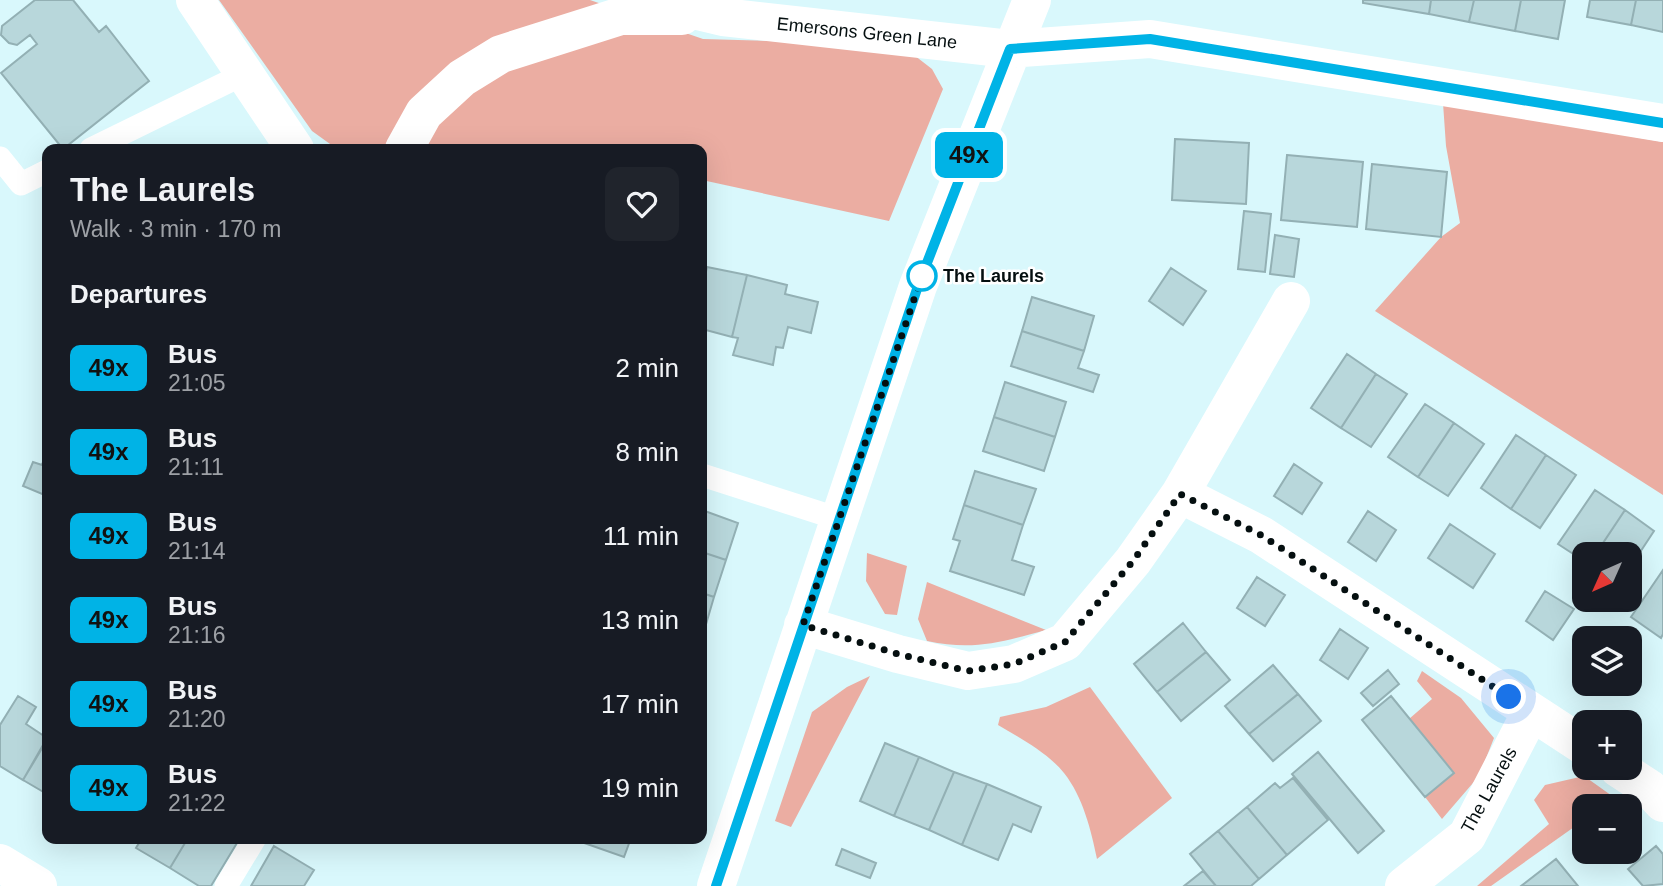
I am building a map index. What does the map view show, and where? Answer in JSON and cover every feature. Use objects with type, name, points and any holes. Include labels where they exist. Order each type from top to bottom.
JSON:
[{"type":"street","points":[[195,0],[293,144]]},
{"type":"street","name":"Emersons Green Lane","points":[[652,0],[723,17]]},
{"type":"street","points":[[716,886],[918,286],[1010,49],[1032,0]]},
{"type":"street","name":"Emersons Green Lane","points":[[407,144],[424,113],[462,78],[501,54],[621,16],[723,17],[1010,49],[1150,39],[1663,123]]},
{"type":"street","points":[[803,625],[898,654],[968,671],[1014,664],[1065,642],[1133,561],[1180,494],[1291,301]]},
{"type":"street","points":[[1180,494],[1261,535],[1572,738]]},
{"type":"street","name":"The Laurels","points":[[1404,886],[1466,836],[1531,712]]},
{"type":"street","points":[[1636,780],[1650,789],[1663,803]]},
{"type":"street","points":[[0,863],[38,886]]},
{"type":"lane","points":[[100,144],[244,74]]},
{"type":"lane","points":[[0,158],[21,184],[42,174]]},
{"type":"lane","points":[[707,477],[839,519]]},
{"type":"lane","points":[[226,886],[251,844]]},
{"type":"shaded area","points":[[219,0],[590,0],[703,39],[901,45],[932,69],[943,89],[889,221],[707,181],[707,144],[330,144],[312,131]]},
{"type":"shaded area","points":[[1443,103],[1663,142],[1663,495],[1375,311],[1441,237],[1460,223],[1446,146]]},
{"type":"shaded area","points":[[867,553],[907,566],[897,615],[885,614],[866,581]]},
{"type":"shaded area","points":[[927,582],[1046,630],[973,645],[927,641],[918,619]]},
{"type":"shaded area","points":[[1422,671],[1461,698],[1494,738],[1479,776],[1442,819],[1425,797],[1454,773],[1409,719],[1432,699],[1417,681]]},
{"type":"shaded area","points":[[870,676],[791,827],[775,821],[812,712],[847,687]]},
{"type":"shaded area","points":[[1090,687],[1172,798],[1097,859],[1089,825],[1071,782],[1042,752],[998,725],[1000,717],[1046,707]]},
{"type":"shaded area","points":[[1572,779],[1590,780],[1609,794],[1572,794],[1572,829],[1491,886],[1477,886],[1549,824],[1534,800],[1545,785]]},
{"type":"building","points":[[35,0],[73,0],[99,32],[106,26],[149,81],[69,144],[59,144],[1,73],[37,44],[30,35],[17,45],[9,43],[1,35],[2,26]]},
{"type":"building","points":[[1363,0],[1431,0],[1429,14],[1363,3]]},
{"type":"building","points":[[1431,0],[1474,0],[1469,22],[1429,14]]},
{"type":"building","points":[[1474,0],[1521,0],[1515,31],[1469,22]]},
{"type":"building","points":[[1521,0],[1565,0],[1558,39],[1515,31]]},
{"type":"building","points":[[1590,0],[1636,0],[1631,25],[1587,17]]},
{"type":"building","points":[[1636,0],[1663,0],[1663,32],[1631,25]]},
{"type":"building","points":[[1175,139],[1249,143],[1246,204],[1172,200]]},
{"type":"building","points":[[1287,155],[1363,162],[1357,227],[1281,220]]},
{"type":"building","points":[[1372,164],[1447,172],[1441,237],[1366,229]]},
{"type":"building","points":[[1244,211],[1271,214],[1265,272],[1238,269]]},
{"type":"building","points":[[1275,235],[1299,239],[1294,277],[1270,274]]},
{"type":"building","points":[[707,267],[747,275],[732,337],[707,330]]},
{"type":"building","points":[[1171,268],[1206,291],[1183,325],[1149,301]]},
{"type":"building","points":[[747,275],[787,285],[785,294],[818,302],[811,333],[788,327],[783,348],[776,347],[773,365],[733,355],[738,338],[732,337]]},
{"type":"building","points":[[1032,297],[1094,316],[1084,351],[1022,331]]},
{"type":"building","points":[[1022,331],[1084,351],[1078,368],[1099,375],[1093,392],[1011,366]]},
{"type":"building","points":[[1347,354],[1376,374],[1341,428],[1311,408]]},
{"type":"building","points":[[1376,374],[1407,394],[1371,447],[1341,428]]},
{"type":"building","points":[[1005,382],[1066,402],[1055,437],[994,417]]},
{"type":"building","points":[[1425,404],[1454,423],[1418,477],[1388,457]]},
{"type":"building","points":[[994,417],[1055,437],[1044,471],[983,451]]},
{"type":"building","points":[[1454,423],[1484,444],[1448,496],[1418,477]]},
{"type":"building","points":[[1516,435],[1546,455],[1511,509],[1481,488]]},
{"type":"building","points":[[1546,455],[1576,475],[1540,528],[1511,509]]},
{"type":"building","points":[[33,462],[42,465],[42,494],[23,486]]},
{"type":"building","points":[[1294,464],[1322,483],[1302,514],[1274,496]]},
{"type":"building","points":[[975,471],[1036,489],[1023,525],[964,505]]},
{"type":"building","points":[[1595,490],[1625,510],[1604,542],[1572,542],[1572,553],[1558,544]]},
{"type":"building","points":[[964,505],[1023,525],[1012,560],[1034,567],[1024,595],[950,571],[960,541],[953,539]]},
{"type":"building","points":[[1625,510],[1654,531],[1642,549],[1642,542],[1604,542]]},
{"type":"building","points":[[1368,511],[1396,530],[1376,561],[1348,542]]},
{"type":"building","points":[[707,512],[738,523],[726,560],[707,554]]},
{"type":"building","points":[[1450,524],[1495,554],[1473,588],[1428,558]]},
{"type":"building","points":[[707,554],[726,560],[714,597],[707,595]]},
{"type":"building","points":[[1663,570],[1661,638],[1631,617],[1634,612],[1642,612],[1642,601]]},
{"type":"building","points":[[1257,577],[1285,595],[1265,626],[1237,608]]},
{"type":"building","points":[[1545,591],[1572,608],[1572,612],[1553,640],[1526,621]]},
{"type":"building","points":[[707,595],[714,597],[707,621]]},
{"type":"building","points":[[1183,623],[1206,652],[1157,692],[1134,664]]},
{"type":"building","points":[[1340,629],[1368,648],[1348,679],[1320,660]]},
{"type":"building","points":[[1206,652],[1230,680],[1181,721],[1157,692]]},
{"type":"building","points":[[1273,665],[1298,694],[1249,734],[1225,706]]},
{"type":"building","points":[[1388,670],[1399,684],[1373,706],[1361,693]]},
{"type":"building","points":[[1298,694],[1321,721],[1273,761],[1249,734]]},
{"type":"building","points":[[18,696],[36,707],[26,724],[42,735],[42,747],[23,780],[0,766],[0,725]]},
{"type":"building","points":[[1391,696],[1454,773],[1425,797],[1362,720]]},
{"type":"building","points":[[885,743],[919,757],[894,816],[860,801]]},
{"type":"building","points":[[42,748],[42,791],[23,780]]},
{"type":"building","points":[[1318,752],[1384,831],[1358,853],[1292,774]]},
{"type":"building","points":[[919,757],[954,772],[929,830],[894,816]]},
{"type":"building","points":[[954,772],[987,784],[962,845],[929,830]]},
{"type":"building","points":[[1293,778],[1328,820],[1287,855],[1247,807],[1275,783],[1280,788]]},
{"type":"building","points":[[987,784],[1041,807],[1031,832],[1013,824],[998,860],[962,845]]},
{"type":"building","points":[[1247,807],[1287,855],[1259,879],[1218,831]]},
{"type":"building","points":[[1218,831],[1259,879],[1251,886],[1216,886],[1190,854]]},
{"type":"building","points":[[138,844],[184,844],[170,868],[136,848]]},
{"type":"building","points":[[184,844],[236,844],[211,886],[199,886],[170,868]]},
{"type":"building","points":[[587,844],[629,844],[624,857]]},
{"type":"building","points":[[274,846],[314,870],[304,886],[251,886]]},
{"type":"building","points":[[1656,846],[1663,854],[1663,884],[1643,886],[1628,869],[1634,864],[1642,864],[1642,858]]},
{"type":"building","points":[[842,849],[876,863],[870,878],[836,865]]},
{"type":"building","points":[[1556,859],[1578,886],[1521,886]]},
{"type":"building","points":[[1203,871],[1216,886],[1184,886]]},
{"type":"bus line","name":"49x","points":[[716,886],[918,286],[1010,49],[1150,39],[1663,123]]},
{"type":"place","name":"The Laurels","points":[[922,276]]},
{"type":"route","points":[[922,276],[923,274],[803,625],[898,654],[968,671],[1014,664],[1065,642],[1133,561],[1180,494],[1261,535],[1509,697]]}]
